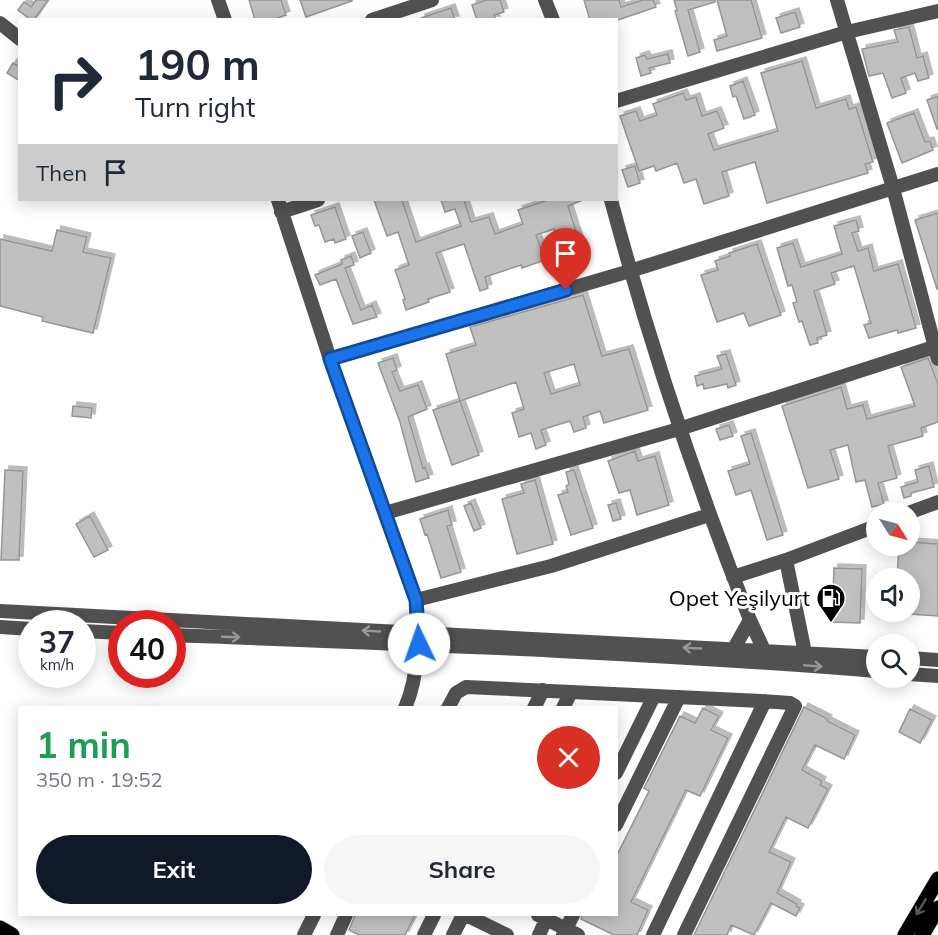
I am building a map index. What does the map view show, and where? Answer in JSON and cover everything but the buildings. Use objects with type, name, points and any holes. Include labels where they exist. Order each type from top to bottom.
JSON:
[{"type":"main road","points":[[905,935],[938,879]]},
{"type":"main road","points":[[922,935],[938,908]]},
{"type":"main road","points":[[0,928],[12,935]]},
{"type":"street","points":[[218,0],[224,18]]},
{"type":"street","points":[[378,18],[432,0]]},
{"type":"street","points":[[545,0],[552,18]]},
{"type":"street","points":[[385,513],[936,353],[893,188],[837,0]]},
{"type":"street","points":[[618,100],[847,32],[938,10]]},
{"type":"street","points":[[0,23],[18,37]]},
{"type":"street","points":[[330,359],[630,271],[938,174]]},
{"type":"street","points":[[312,201],[279,206],[330,359],[416,600],[418,639],[416,673],[406,706]]},
{"type":"street","points":[[610,201],[630,271],[709,515],[732,577],[768,657]]},
{"type":"street","points":[[920,508],[938,501]]},
{"type":"street","points":[[416,600],[551,566],[709,515]]},
{"type":"street","points":[[732,577],[786,560],[866,530]]},
{"type":"street","points":[[786,560],[805,653]]},
{"type":"street","points":[[0,611],[418,639],[768,657],[866,670]]},
{"type":"street","points":[[734,656],[750,620]]},
{"type":"street","points":[[0,627],[18,628]]},
{"type":"street","points":[[186,635],[418,639]]},
{"type":"street","points":[[768,657],[805,653],[866,656]]},
{"type":"street","points":[[920,659],[938,660]]},
{"type":"street","points":[[920,675],[938,676]]},
{"type":"street","points":[[449,706],[456,693],[466,687],[765,701],[790,703],[795,706],[684,935]]},
{"type":"street","points":[[535,706],[543,690]]},
{"type":"street","points":[[564,706],[571,692]]},
{"type":"street","points":[[618,769],[654,696]]},
{"type":"street","points":[[618,821],[679,697]]},
{"type":"street","points":[[653,935],[765,701]]},
{"type":"street","points":[[304,935],[314,916]]},
{"type":"street","points":[[337,935],[346,916]]},
{"type":"street","points":[[424,935],[434,916]]},
{"type":"street","points":[[453,935],[463,916]]},
{"type":"street","points":[[466,916],[507,935]]},
{"type":"street","points":[[539,935],[544,916],[569,933],[573,916]]},
{"type":"place","name":"Opet Yeşilyurt","points":[[831,624]]},
{"type":"route","points":[[419,644],[416,600],[330,359],[566,290]]}]
